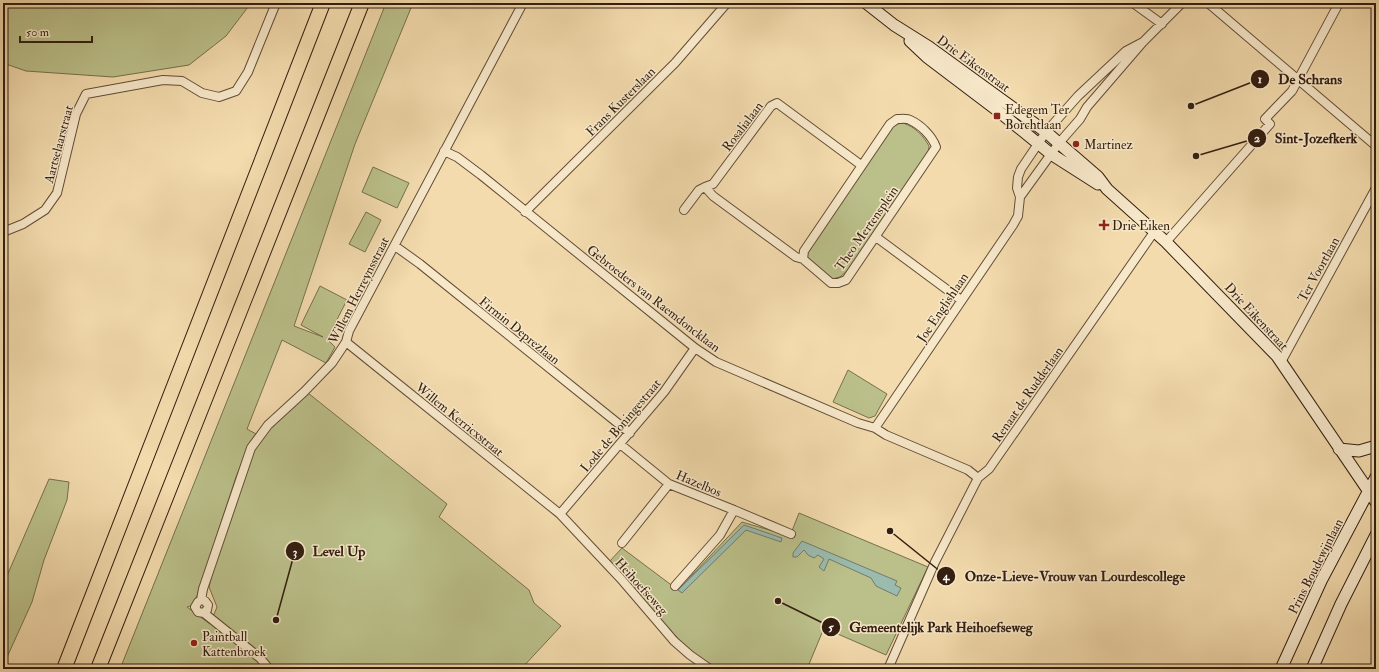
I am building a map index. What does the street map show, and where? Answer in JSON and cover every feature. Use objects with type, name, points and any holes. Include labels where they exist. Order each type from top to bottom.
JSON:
[{"type":"highway","points":[[64,669],[323,3]]},
{"type":"highway","points":[[98,669],[362,3]]},
{"type":"street","name":"Aartselaarstraat","points":[[3,232],[23,224],[45,210],[57,193],[76,114],[86,94],[163,80],[182,81],[202,93],[219,97],[236,91],[248,72],[276,3]]},
{"type":"street","name":"Willem Herreynsstraat","points":[[269,669],[260,658],[204,613],[198,612],[195,607],[201,600],[203,589],[251,448],[268,425],[304,392],[332,363],[346,342],[349,331],[523,3]]},
{"type":"street","name":"Frans Kusterslaan","points":[[525,212],[675,63],[726,3]]},
{"type":"street","name":"Drie Eikenstraat","points":[[866,3],[894,25],[927,57],[997,110],[1038,144],[1094,183],[1107,189]]},
{"type":"street","points":[[1133,3],[1162,24]]},
{"type":"street","points":[[1143,42],[1182,3]]},
{"type":"street","points":[[1208,3],[1376,146]]},
{"type":"street","points":[[1166,242],[1270,124],[1265,119],[1292,91],[1339,3]]},
{"type":"street","name":"Drie Eikenstraat","points":[[894,25],[929,47],[1046,132],[1098,177],[1107,189],[1166,242],[1264,341],[1281,362],[1376,502]]},
{"type":"street","name":"Joe Englishlaan","points":[[875,428],[961,300],[1014,225],[1018,216],[1020,197],[1017,188],[1018,177],[1046,132],[1078,96],[1126,50],[1143,42]]},
{"type":"street","name":"Joe Englishlaan","points":[[1020,197],[1059,143],[1080,119],[1087,107],[1143,42]]},
{"type":"street","name":"Rosalialaan","points":[[684,210],[699,190],[713,184],[771,106],[777,104],[861,165]]},
{"type":"street","name":"Theo Mertensplein","points":[[897,119],[909,119],[920,126],[933,138],[936,147],[876,237],[846,280],[838,283],[831,283],[803,259],[804,251],[890,124],[897,119]]},
{"type":"street","name":"Gebroeders van Raemdoncklaan","points":[[444,151],[457,157],[695,348],[716,362],[858,423],[875,428],[886,435],[968,470],[978,478]]},
{"type":"street","points":[[705,187],[713,196],[796,257],[803,259]]},
{"type":"street","name":"Ter Voortlaan","points":[[1281,362],[1376,188]]},
{"type":"street","name":"Renaat de Rudderlaan","points":[[888,669],[929,575],[978,478],[989,469],[1154,232]]},
{"type":"street","points":[[876,237],[961,300]]},
{"type":"street","name":"Firmin Deprezlaan","points":[[395,246],[420,264],[630,433]]},
{"type":"street","name":"Willem Kerricxstraat","points":[[346,342],[560,514]]},
{"type":"street","name":"Lode de Boningestraat","points":[[560,514],[630,433],[637,421],[664,392],[695,348]]},
{"type":"street","name":"Hazelbos","points":[[620,444],[669,484],[791,534]]},
{"type":"street","points":[[1339,449],[1359,451],[1376,446]]},
{"type":"street","name":"Prins Boudewijnlaan","points":[[1281,669],[1321,581],[1376,476]]},
{"type":"street","points":[[622,544],[669,484]]},
{"type":"street","name":"Hazelbos","points":[[675,586],[720,535],[734,510]]},
{"type":"street","name":"Heihoefseweg","points":[[560,514],[621,579],[674,641],[690,655],[710,669]]},
{"type":"street","points":[[1312,669],[1376,535]]},
{"type":"street","points":[[1363,560],[1376,557]]},
{"type":"green space","points":[[3,3],[251,3],[226,36],[189,65],[113,77],[26,71],[3,63]]},
{"type":"green space","points":[[386,3],[413,3],[355,144],[294,326],[323,337],[301,325],[320,286],[347,300],[327,339],[335,347],[326,363],[282,340],[247,429],[256,434],[248,447],[236,477],[194,605],[187,607],[210,624],[217,607],[209,587],[214,566],[253,449],[265,432],[308,393],[447,504],[439,517],[529,590],[534,603],[561,626],[521,669],[120,669]]},
{"type":"green space","points":[[903,123],[915,129],[924,138],[929,146],[928,155],[848,270],[840,277],[832,279],[808,260],[806,254],[890,128],[897,124]]},
{"type":"green space","points":[[373,167],[409,183],[397,208],[362,192]]},
{"type":"green space","points":[[366,212],[381,220],[365,252],[349,244]]},
{"type":"green space","points":[[848,370],[887,394],[875,416],[869,418],[833,402]]},
{"type":"green space","points":[[49,479],[69,482],[67,500],[44,560],[32,602],[3,666],[3,585]]},
{"type":"green space","points":[[799,513],[928,567],[886,655],[824,628],[807,669],[714,669],[692,654],[609,562],[622,548],[678,590],[742,522],[790,536]]},
{"type":"shaded area","points":[[744,525],[782,538],[781,542],[746,530],[682,593],[678,590]]},
{"type":"shaded area","points":[[802,541],[897,581],[895,585],[901,588],[897,596],[876,586],[871,578],[829,559],[824,571],[819,567],[824,559],[818,555],[814,558],[808,555],[804,550],[797,557],[793,557],[793,553]]},
{"type":"place","name":"De Schrans","points":[[1191,106]]},
{"type":"place","name":"Edegem Ter Borchtlaan","points":[[997,116]]},
{"type":"place","name":"Martinez","points":[[1076,144]]},
{"type":"place","name":"Sint-Jozefkerk","points":[[1196,156]]},
{"type":"place","name":"Drie Eiken","points":[[1104,225]]},
{"type":"place","name":"Onze-Lieve-Vrouw van Lourdescollege","points":[[890,531]]},
{"type":"place","name":"Gemeentelijk Park Heihoefseweg","points":[[778,601]]},
{"type":"place","name":"Level Up","points":[[276,620]]},
{"type":"place","name":"Paintball Kattenbroek","points":[[194,643]]}]
